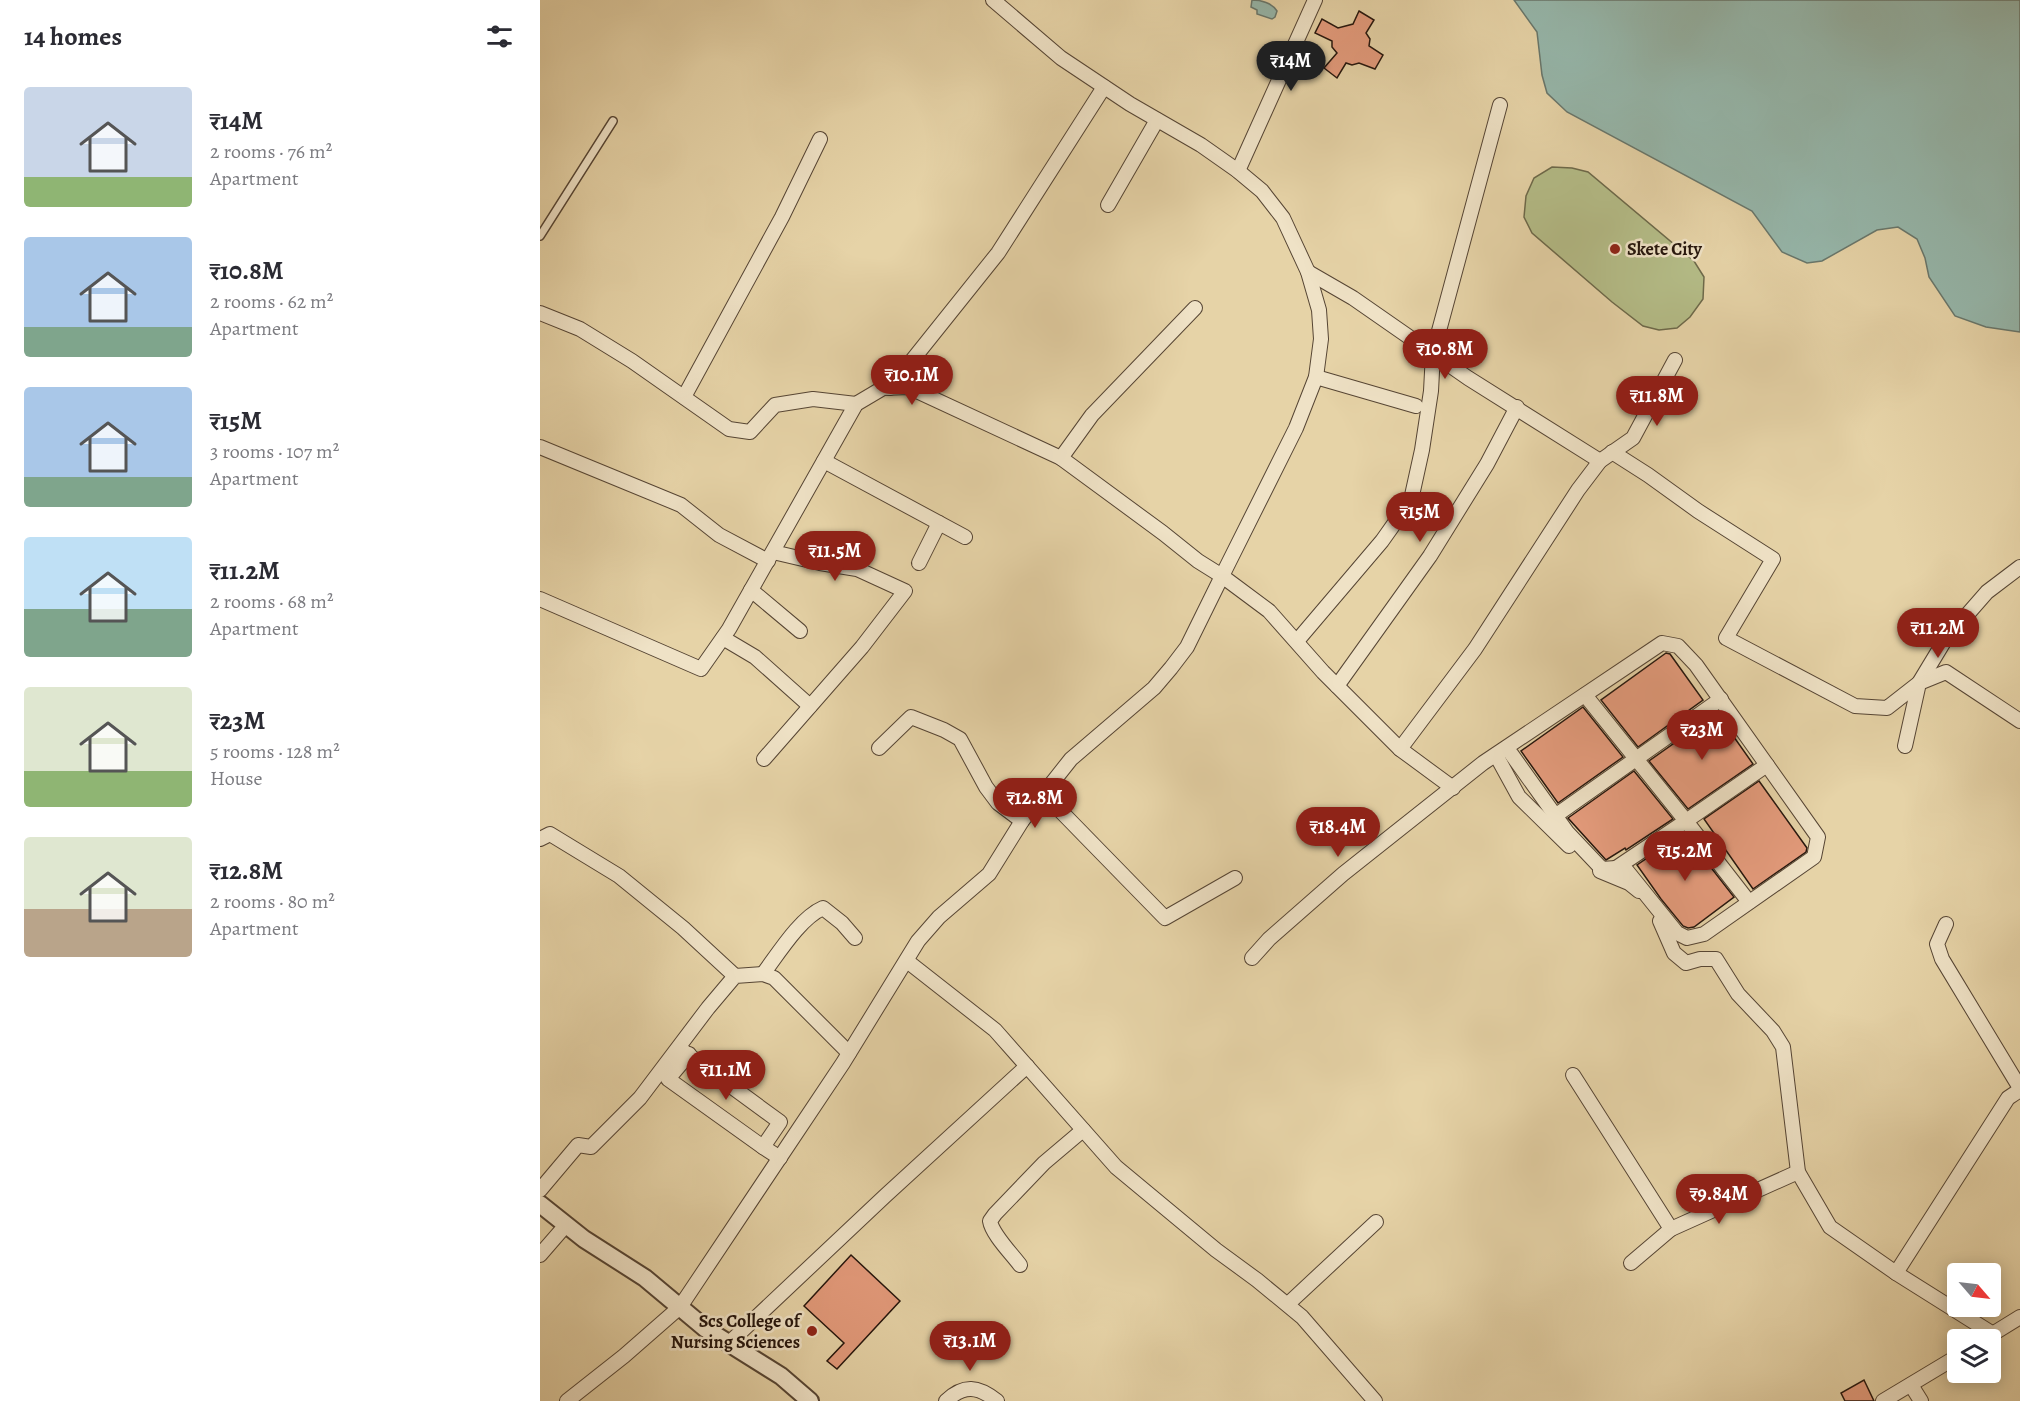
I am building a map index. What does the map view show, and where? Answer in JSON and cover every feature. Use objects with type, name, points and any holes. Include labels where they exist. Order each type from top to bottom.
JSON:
[{"type":"street","points":[[567,1401],[624,1356],[680,1307],[849,1053],[918,941],[939,917],[989,874],[1022,821],[1071,759],[1154,688],[1187,647],[1296,428],[1316,377],[1321,339],[1319,310],[1308,272],[1283,218],[1262,191],[1201,144],[1157,120],[1061,58],[993,0]]},
{"type":"street","points":[[1238,171],[1315,0]]},
{"type":"street","points":[[890,388],[998,254],[1104,87]]},
{"type":"street","points":[[1297,641],[1382,541],[1412,500],[1431,391],[1433,352],[1500,105]]},
{"type":"street","points":[[1108,205],[1157,120]]},
{"type":"street","points":[[684,397],[782,217],[820,139]]},
{"type":"street","points":[[1308,272],[1353,298],[1468,378],[1600,461]]},
{"type":"street","points":[[1061,458],[1092,415],[1195,308]]},
{"type":"street","points":[[540,313],[580,329],[729,429],[750,432],[775,405],[813,399],[856,404]]},
{"type":"street","points":[[1400,749],[1475,649],[1578,490],[1600,461],[1633,438],[1674,360]]},
{"type":"street","points":[[1316,377],[1416,406]]},
{"type":"street","points":[[540,600],[701,669],[723,638],[856,404],[883,388],[908,387],[1061,458],[1198,561],[1222,576],[1269,611],[1337,686],[1400,749],[1453,788]]},
{"type":"street","points":[[1337,686],[1430,556],[1487,464],[1517,408]]},
{"type":"street","points":[[540,447],[681,505],[719,535],[770,556],[857,570],[905,591],[862,647],[764,759]]},
{"type":"street","points":[[1612,452],[1773,559],[1726,638],[1855,706],[1887,708],[1919,683],[1947,672],[2020,721]]},
{"type":"street","points":[[824,461],[965,537]]},
{"type":"street","points":[[919,563],[939,523]]},
{"type":"street","points":[[1905,746],[1919,683],[1945,640],[1987,592],[2020,567]]},
{"type":"street","points":[[751,590],[800,631]]},
{"type":"street","points":[[723,638],[755,657],[810,706]]},
{"type":"street","points":[[1252,958],[1269,939],[1343,874],[1406,823],[1501,751],[1662,644],[1678,646],[1721,699],[1818,837],[1814,857],[1704,934],[1687,938],[1677,933],[1627,871],[1616,868],[1602,869],[1567,832],[1501,751]]},
{"type":"street","points":[[1585,695],[1749,902]]},
{"type":"street","points":[[1555,816],[1721,699]]},
{"type":"street","points":[[879,748],[911,717],[944,730],[960,740],[986,787],[998,803],[1022,821]]},
{"type":"street","points":[[1501,751],[1519,797],[1591,865],[1629,884],[1643,894],[1662,926],[1674,953],[1686,963],[1700,959],[1716,959],[1738,994],[1773,1031],[1783,1047],[1798,1172],[1830,1227],[1976,1329]]},
{"type":"street","points":[[1616,868],[1767,765]]},
{"type":"street","points":[[1043,793],[1165,918],[1235,878]]},
{"type":"street","points":[[540,839],[550,834],[619,876],[683,928],[735,976]]},
{"type":"street","points":[[763,974],[797,930],[823,908],[842,923],[855,938]]},
{"type":"street","points":[[1896,1273],[2008,1098],[2020,1089],[1942,959],[1937,944],[1946,924]]},
{"type":"street","points":[[907,961],[995,1030],[1116,1167],[1216,1250],[1302,1317],[1375,1401]]},
{"type":"street","points":[[780,1158],[668,1079],[708,1008],[735,976],[763,974],[774,978],[849,1053]]},
{"type":"street","points":[[684,1051],[780,1122],[763,1147]]},
{"type":"street","points":[[540,1190],[578,1145],[591,1147],[684,1051]]},
{"type":"street","points":[[729,1343],[1027,1066]]},
{"type":"street","points":[[1573,1075],[1671,1229]]},
{"type":"street","points":[[1020,1265],[992,1230],[990,1221],[1044,1163],[1083,1130]]},
{"type":"street","points":[[1631,1263],[1671,1229],[1798,1172]]},
{"type":"street","points":[[540,1204],[584,1239],[645,1278],[706,1329],[781,1376],[810,1401]]},
{"type":"street","points":[[1288,1304],[1376,1222]]},
{"type":"street","points":[[540,1255],[566,1225]]},
{"type":"street","points":[[2001,1329],[2020,1317]]},
{"type":"street","points":[[1883,1401],[1947,1363]]},
{"type":"street","points":[[1911,1385],[1921,1401]]},
{"type":"street","points":[[946,1401],[955,1392],[970,1388],[982,1391],[997,1401]]},
{"type":"lane","points":[[540,236],[613,121]]},
{"type":"green space","name":"Skete City","points":[[1552,167],[1588,172],[1694,261],[1704,277],[1703,299],[1690,317],[1677,328],[1659,330],[1643,326],[1532,233],[1524,217],[1526,196],[1534,178]]},
{"type":"water","points":[[1252,0],[1263,1],[1272,6],[1277,11],[1275,17],[1272,19],[1257,14],[1257,10],[1251,7]]},
{"type":"water","points":[[1514,0],[2020,0],[2020,332],[1986,327],[1955,316],[1929,277],[1925,258],[1917,239],[1898,227],[1877,230],[1822,261],[1807,263],[1782,252],[1752,211],[1567,112],[1547,93],[1542,75],[1537,32]]},
{"type":"building","points":[[1359,11],[1374,20],[1366,33],[1370,39],[1369,46],[1383,55],[1375,69],[1359,63],[1352,65],[1346,63],[1337,78],[1324,68],[1337,53],[1332,47],[1332,41],[1315,33],[1322,19],[1338,28],[1353,24]]},
{"type":"building","points":[[1666,653],[1670,654],[1703,700],[1638,747],[1601,700]]},
{"type":"building","points":[[1583,707],[1623,757],[1558,803],[1521,751]]},
{"type":"building","points":[[1717,713],[1753,764],[1688,809],[1649,761]]},
{"type":"building","points":[[1634,771],[1673,819],[1626,850],[1625,848],[1606,860],[1568,818]]},
{"type":"building","points":[[1759,781],[1807,848],[1806,852],[1753,889],[1704,819]]},
{"type":"building","points":[[1684,833],[1734,897],[1694,927],[1688,928],[1683,926],[1661,899],[1637,865]]},
{"type":"building","points":[[851,1255],[900,1301],[837,1369],[827,1361],[844,1343],[804,1306]]},
{"type":"building","points":[[1864,1380],[1874,1401],[1845,1401],[1841,1393]]},
{"type":"place","name":"Skete City","points":[[1615,249]]},
{"type":"place","name":"Scs College of Nursing Sciences","points":[[812,1331]]}]
